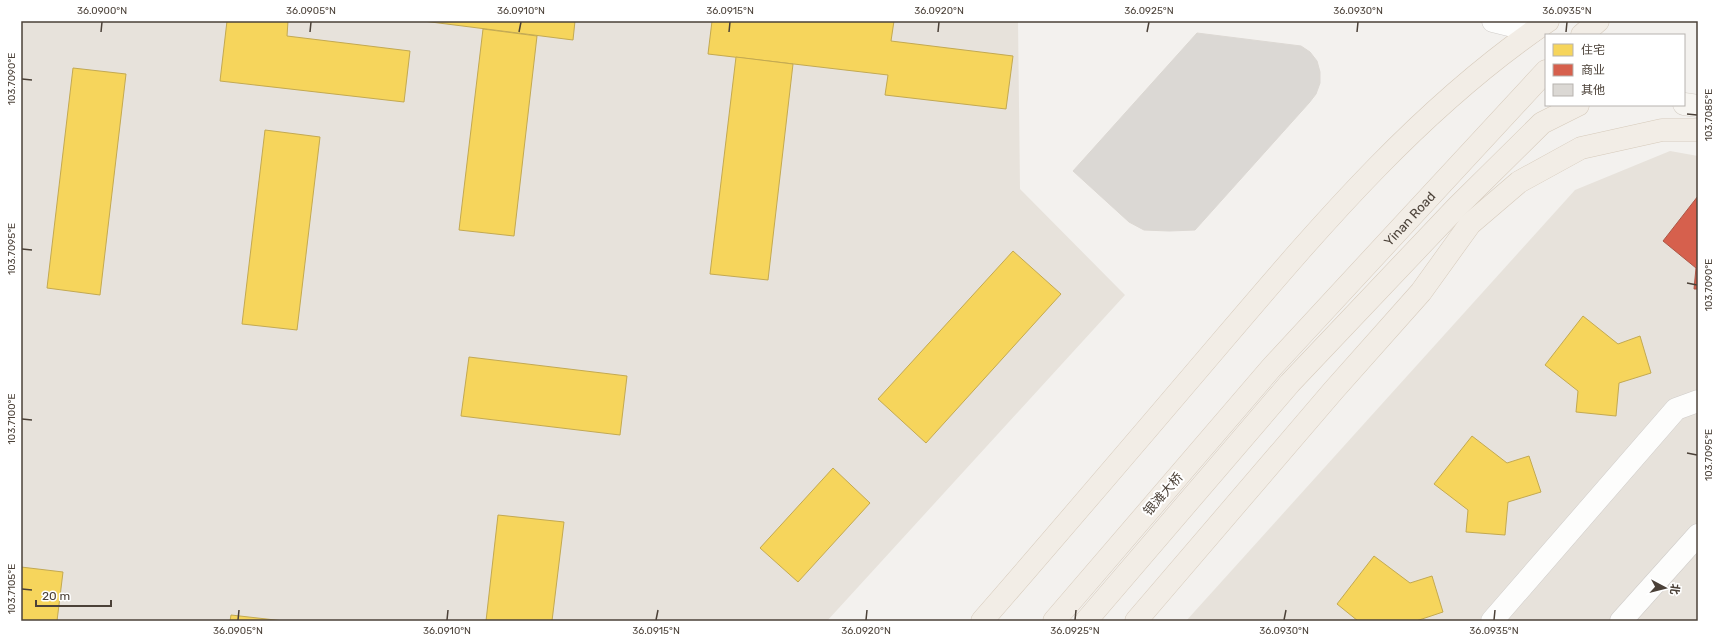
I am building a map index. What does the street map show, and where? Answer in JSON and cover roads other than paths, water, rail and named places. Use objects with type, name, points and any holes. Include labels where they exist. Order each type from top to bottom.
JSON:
[{"type":"main road","points":[[1583,34],[1598,21]]},
{"type":"main road","points":[[982,621],[1313,234],[1410,134],[1475,76],[1541,26]]},
{"type":"main road","name":"Yinan Road","points":[[1272,367],[1545,72]]},
{"type":"main road","points":[[1685,104],[1698,106]]},
{"type":"main road","name":"Yinan Road","points":[[1290,383],[1457,207],[1542,123],[1576,106]]},
{"type":"main road","points":[[1136,621],[1333,391],[1421,292],[1470,224],[1519,182],[1581,148],[1662,130],[1698,130]]},
{"type":"main road","name":"银滩大桥","points":[[1054,621],[1272,367]]},
{"type":"main road","name":"银滩大桥","points":[[1086,621],[1290,383]]},
{"type":"street","points":[[1493,21],[1541,26]]},
{"type":"street","points":[[1492,621],[1676,409],[1698,401]]},
{"type":"street","points":[[1621,621],[1698,535]]}]
